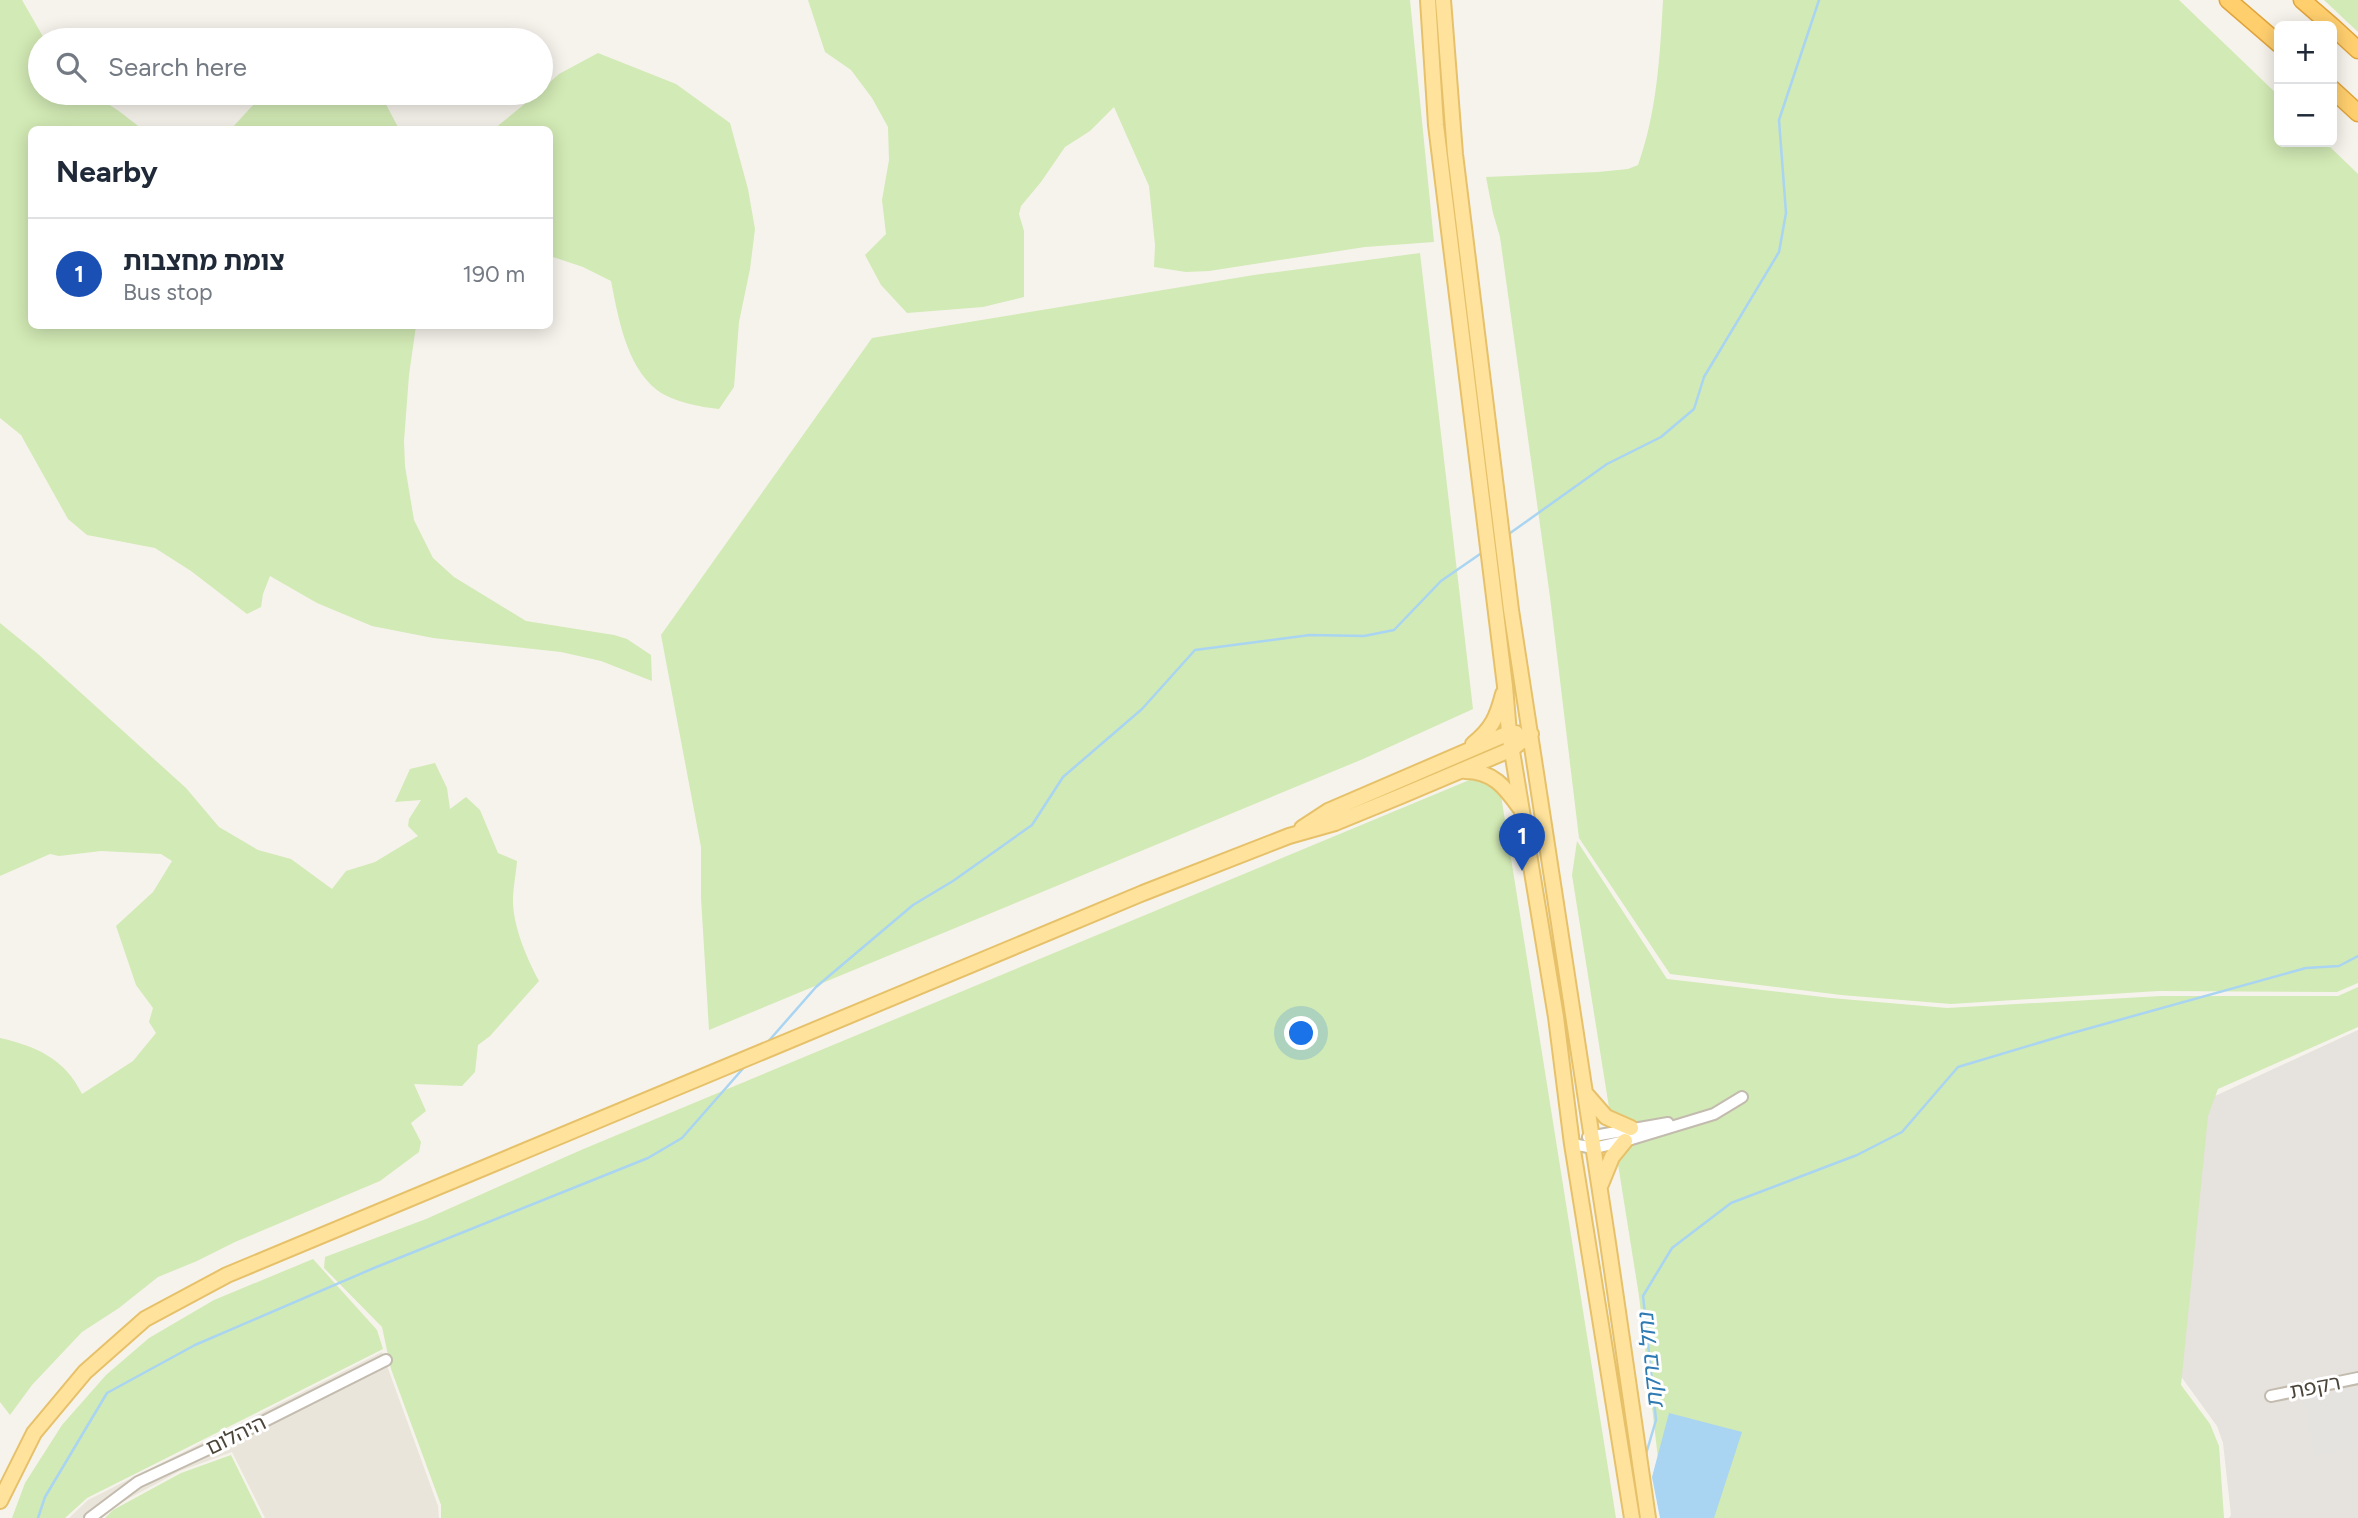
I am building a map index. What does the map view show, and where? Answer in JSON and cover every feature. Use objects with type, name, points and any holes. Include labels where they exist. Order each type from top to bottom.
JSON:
[{"type":"highway","points":[[2228,0],[2274,40]]},
{"type":"highway","points":[[2302,0],[2326,21]]},
{"type":"highway","points":[[2337,31],[2358,50]]},
{"type":"highway","points":[[2337,94],[2358,113]]},
{"type":"main road","points":[[1428,0],[1436,125],[1509,733],[1556,1017],[1572,1144],[1632,1518]]},
{"type":"main road","points":[[1443,0],[1455,162],[1511,610],[1648,1518]]},
{"type":"main road","points":[[1458,764],[1487,733],[1499,709],[1505,686]]},
{"type":"main road","points":[[0,1501],[34,1433],[85,1372],[145,1320],[227,1275],[1133,897],[1289,836],[1335,823],[1458,764],[1509,733],[1531,734]]},
{"type":"main road","points":[[1458,764],[1512,749],[1531,734]]},
{"type":"main road","points":[[1458,764],[1481,771],[1497,781],[1522,811]]},
{"type":"main road","points":[[1585,1093],[1606,1117],[1628,1135],[1612,1157],[1600,1189]]},
{"type":"street","points":[[1572,1144],[1593,1142],[1702,1118],[1723,1110],[1742,1097]]},
{"type":"street","name":"היהלום","points":[[90,1518],[138,1482],[386,1360]]},
{"type":"street","name":"רקפת","points":[[2271,1396],[2358,1378]]},
{"type":"shaded area","points":[[2358,1030],[2358,1518],[2229,1518],[2231,1515],[2223,1443],[2217,1426],[2172,1364],[2202,1102]]},
{"type":"shaded area","points":[[382,1352],[438,1506],[439,1518],[265,1518],[232,1452],[180,1471],[111,1508],[101,1518],[69,1518],[88,1500]]},
{"type":"shaded area","points":[[2358,1388],[2358,1448],[2314,1456],[2303,1399]]},
{"type":"green space","points":[[0,0],[22,0],[38,28],[28,28],[28,105],[109,105],[138,126],[28,126],[28,329],[416,329],[409,375],[405,466],[414,520],[433,558],[454,577],[526,621],[627,639],[651,655],[652,681],[601,661],[561,652],[433,638],[372,626],[317,603],[270,576],[261,607],[247,614],[191,571],[155,548],[87,535],[68,519],[21,435],[0,418]]},
{"type":"green space","points":[[808,0],[1410,0],[1434,242],[1365,247],[1209,271],[1186,272],[1154,267],[1155,245],[1149,186],[1114,107],[1090,131],[1065,147],[1021,206],[1019,214],[1024,231],[1024,297],[983,307],[907,313],[881,285],[865,255],[886,234],[882,200],[889,160],[888,127],[872,98],[851,70],[825,52]]},
{"type":"green space","points":[[1663,0],[2179,0],[2274,91],[2274,147],[2330,147],[2358,174],[2358,983],[2337,992],[2158,991],[1951,1004],[1841,995],[1670,974],[1579,838],[1550,597],[1500,237],[1486,177],[1598,172],[1628,169],[1638,165],[1650,125],[1659,63]]},
{"type":"green space","points":[[2324,0],[2358,0],[2358,32]]},
{"type":"green space","points":[[598,53],[676,84],[730,123],[748,189],[755,229],[739,322],[734,387],[719,409],[679,401],[663,394],[646,380],[625,340],[611,281],[583,267],[553,257],[553,126],[498,126],[523,105],[553,105],[553,79]]},
{"type":"green space","points":[[253,105],[386,105],[397,126],[234,126]]},
{"type":"green space","points":[[1420,253],[1473,709],[1363,759],[709,1030],[701,898],[701,847],[661,635],[872,338],[1254,275]]},
{"type":"green space","points":[[0,623],[186,788],[219,827],[258,850],[291,859],[332,889],[346,871],[375,862],[418,836],[408,826],[409,819],[421,800],[395,802],[410,769],[435,763],[447,788],[450,809],[466,797],[480,810],[498,853],[517,861],[513,896],[515,921],[539,981],[490,1036],[478,1045],[475,1072],[462,1086],[414,1084],[426,1111],[411,1123],[421,1142],[419,1152],[380,1181],[158,1277],[119,1308],[82,1332],[32,1385],[10,1415],[0,1402],[0,1038],[26,1045],[48,1056],[67,1072],[82,1094],[133,1061],[156,1033],[149,1022],[153,1008],[136,985],[116,926],[153,892],[172,861],[161,854],[101,851],[59,856],[50,854],[0,876]]},
{"type":"green space","points":[[1479,776],[1500,789],[1616,1518],[441,1518],[441,1505],[391,1369],[382,1327],[324,1268],[325,1257],[426,1219],[581,1150]]},
{"type":"green space","points":[[1577,841],[1667,979],[1947,1008],[2161,996],[2338,996],[2358,987],[2358,1027],[2218,1089],[2208,1116],[2181,1385],[2210,1424],[2219,1446],[2224,1518],[1665,1518],[1639,1296],[1572,875]]},
{"type":"green space","points":[[313,1259],[377,1330],[383,1349],[87,1498],[65,1518],[12,1518],[25,1483],[62,1425],[106,1375],[149,1338],[214,1300]]},
{"type":"green space","points":[[231,1455],[262,1518],[105,1518],[113,1510],[181,1473]]},
{"type":"water","points":[[1669,1413],[1742,1432],[1714,1518],[1660,1518],[1652,1477]]},
{"type":"waterway","points":[[1506,536],[1607,464],[1661,437],[1694,409],[1704,377],[1779,252],[1786,213],[1779,120],[1819,0]]},
{"type":"waterway","points":[[766,1044],[816,987],[913,905],[953,881],[1032,825],[1063,777],[1142,709],[1195,650],[1310,635],[1364,636],[1394,630],[1441,581],[1483,552]]},
{"type":"waterway","name":"נחל ברקת","points":[[1646,1454],[1656,1420],[1643,1296],[1672,1248],[1731,1203],[1857,1155],[1902,1132],[1958,1067],[2306,968],[2339,966],[2358,956]]},
{"type":"waterway","points":[[38,1518],[45,1497],[107,1393],[195,1345],[374,1268],[648,1158],[682,1138],[747,1064]]},
{"type":"place","name":"צומת מחצבות","points":[[1522,871]]}]
